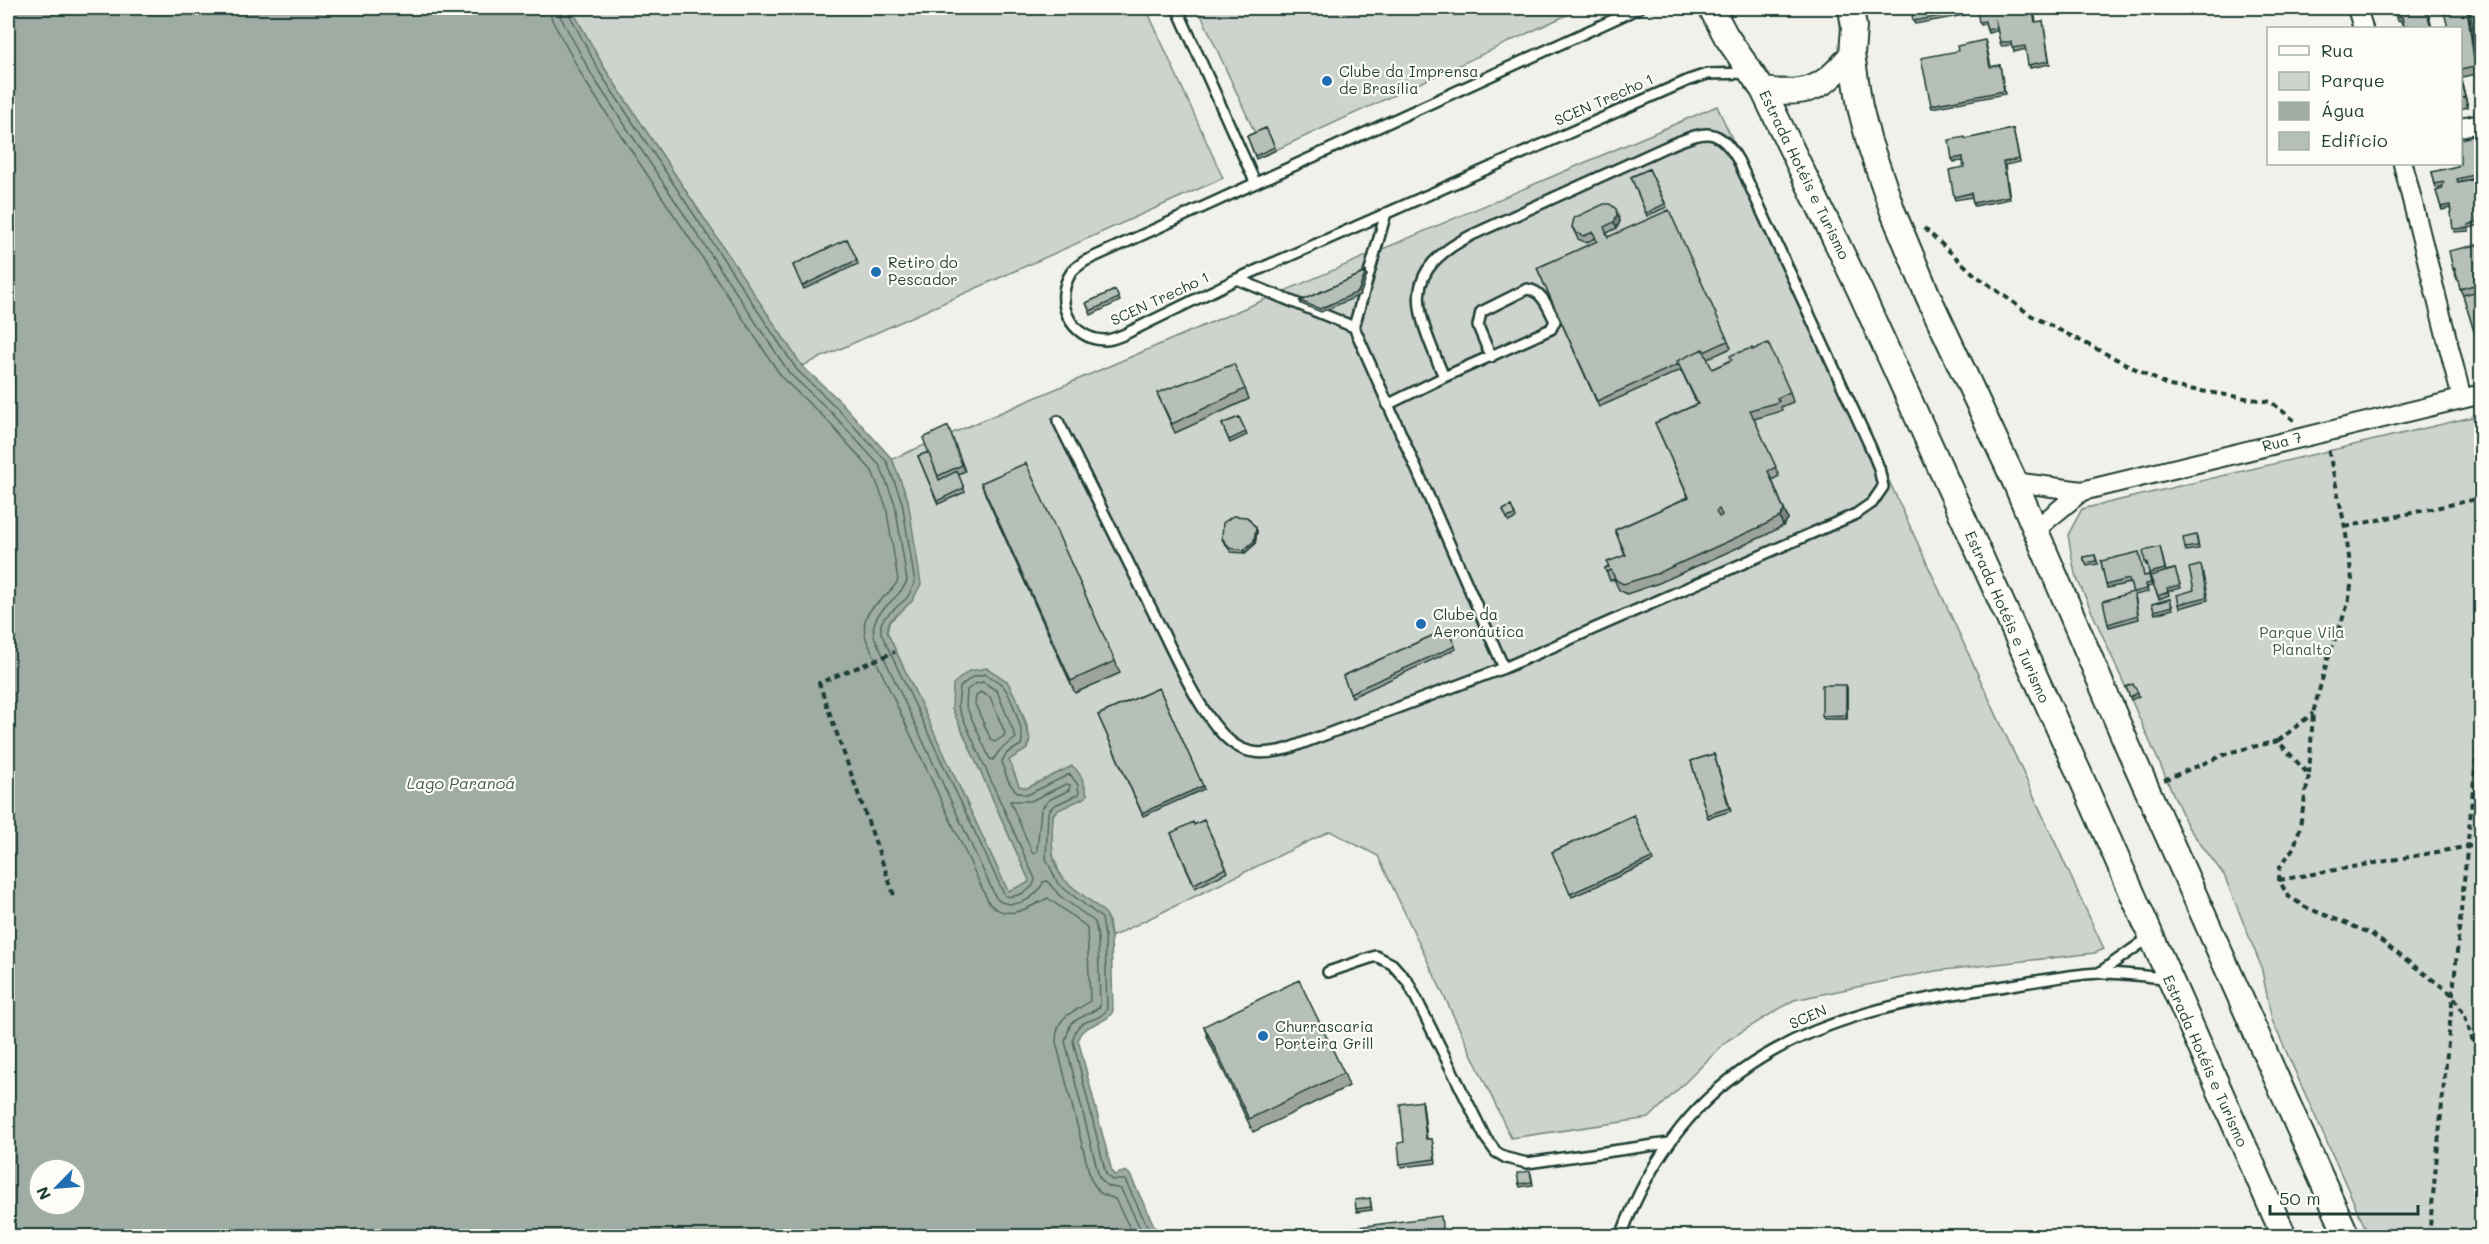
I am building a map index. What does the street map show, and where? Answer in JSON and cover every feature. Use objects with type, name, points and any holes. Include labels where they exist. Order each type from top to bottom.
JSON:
[{"type":"main road","name":"Estrada Hotéis e Turismo","points":[[1711,8],[1726,36],[1757,81],[1865,302],[2284,1236]]},
{"type":"main road","points":[[1851,8],[1854,27],[1852,54],[1863,119],[1893,212],[2015,482],[2146,787],[2347,1236]]},
{"type":"main road","points":[[1757,81],[1785,93],[1804,92],[1823,85],[1838,72],[1852,54]]},
{"type":"street","points":[[2357,8],[2363,27]]},
{"type":"street","points":[[2462,127],[2481,123]]},
{"type":"street","points":[[2403,165],[2462,399]]},
{"type":"street","name":"Rua 7","points":[[2015,482],[2082,491],[2481,394]]},
{"type":"street","name":"Rua 7","points":[[2036,530],[2082,491]]},
{"type":"lane","points":[[1177,8],[1255,182]]},
{"type":"lane","name":"SCEN Trecho 1","points":[[1639,8],[1085,261],[1071,272],[1063,290],[1064,310],[1074,327],[1088,336],[1105,340],[1123,335],[1237,279],[1689,80],[1707,74],[1725,74],[1757,81]]},
{"type":"lane","points":[[1058,421],[1181,668],[1219,730],[1238,747],[1251,753],[1287,749],[1504,668],[1856,514],[1878,497],[1883,487],[1882,477],[1870,446],[1738,160],[1724,140],[1716,134],[1699,134],[1670,145],[1472,235],[1443,251],[1426,270],[1419,291],[1424,326],[1444,376]]},
{"type":"lane","points":[[1386,213],[1354,327],[1504,668]]},
{"type":"lane","points":[[1237,279],[1354,327]]},
{"type":"lane","points":[[1387,405],[1444,376],[1491,357],[1551,329],[1555,321],[1536,290],[1527,289],[1481,312],[1478,326],[1491,357]]},
{"type":"lane","name":"SCEN","points":[[2099,973],[2150,937]]},
{"type":"lane","points":[[1328,972],[1376,956],[1392,964],[1402,974],[1420,1003],[1485,1137],[1497,1152],[1506,1158],[1527,1163],[1669,1143]]},
{"type":"lane","name":"SCEN","points":[[1621,1236],[1641,1189],[1669,1143],[1710,1094],[1746,1067],[1811,1031],[1883,1008],[1945,995],[2099,973],[2168,978]]},
{"type":"path","points":[[1922,226],[1974,274],[2032,316],[2169,386],[2271,402],[2318,434],[2345,527],[2352,580],[2350,596],[2313,713],[2309,775],[2299,831],[2294,847],[2280,867],[2279,880],[2288,896],[2305,906],[2370,933],[2453,995],[2465,1016],[2481,1071]]},
{"type":"path","points":[[2345,527],[2481,498]]},
{"type":"path","points":[[894,895],[819,683],[895,652]]},
{"type":"path","points":[[2429,1236],[2481,698]]},
{"type":"path","points":[[2146,787],[2205,761],[2278,741],[2313,713]]},
{"type":"path","points":[[2278,741],[2309,775]]},
{"type":"path","points":[[2279,880],[2481,844]]},
{"type":"green space","name":"Retiro do Pescador","points":[[571,8],[1146,8],[1223,178],[802,366],[605,69]]},
{"type":"green space","name":"Clube da Imprensa de Brasília","points":[[1198,8],[1582,8],[1265,155]]},
{"type":"green space","name":"Clube da Aeronáutica","points":[[1717,106],[2104,949],[2095,953],[1935,971],[1794,1000],[1728,1040],[1649,1118],[1511,1138],[1378,856],[1330,831],[1111,937],[1109,921],[1062,880],[1051,849],[1053,815],[1056,811],[1086,797],[1083,782],[1078,771],[1072,766],[1027,788],[1019,786],[1009,760],[1028,747],[1029,733],[1023,714],[1007,681],[952,708],[1029,880],[1028,883],[1008,891],[887,632],[889,622],[912,601],[908,500],[892,459]]},
{"type":"green space","name":"Parque Vila Planalto","points":[[2481,415],[2481,1236],[2369,1236],[2272,1020],[2261,966],[2224,875],[2188,827],[2075,574],[2068,535],[2082,509]]},
{"type":"water","name":"Lago Paranoá","points":[[8,8],[571,8],[605,69],[802,366],[841,402],[892,459],[908,500],[921,584],[912,601],[889,622],[887,632],[1008,891],[1028,883],[1029,880],[952,708],[953,684],[969,671],[987,668],[1007,681],[1018,702],[1030,739],[1027,749],[1009,760],[1019,786],[1027,788],[1072,766],[1082,778],[1086,797],[1056,811],[1053,815],[1053,854],[1056,866],[1068,883],[1106,914],[1111,937],[1113,1011],[1110,1016],[1085,1030],[1078,1039],[1112,1172],[1114,1175],[1126,1171],[1130,1175],[1159,1236],[8,1236]]},
{"type":"building","points":[[1911,8],[1963,8],[1964,12],[1913,21]]},
{"type":"building","points":[[2028,8],[2028,13],[2033,13],[2035,22],[2043,21],[2049,61],[2028,65],[2025,46],[2012,48],[2011,42],[2000,42],[1995,19],[1996,28],[1987,30],[1985,21],[1979,22],[1977,10]]},
{"type":"building","points":[[2393,8],[2426,8],[2431,27],[2404,26],[2402,17],[2395,14]]},
{"type":"building","points":[[2443,8],[2467,8],[2475,67],[2462,70],[2462,27],[2448,27]]},
{"type":"building","points":[[2470,8],[2481,8],[2481,55],[2477,56]]},
{"type":"building","points":[[1985,40],[1990,67],[2000,65],[2004,91],[1931,105],[1921,58],[1958,51],[1957,46]]},
{"type":"building","points":[[1266,128],[1275,147],[1255,156],[1247,136]]},
{"type":"building","points":[[2013,129],[2019,159],[2003,162],[2009,196],[1973,203],[1971,193],[1954,197],[1949,170],[1964,167],[1963,157],[1952,159],[1949,140],[1965,137],[1966,139]]},
{"type":"building","points":[[2481,134],[2481,173],[2457,179],[2458,183],[2481,178],[2481,221],[2468,225],[2468,228],[2453,229],[2450,205],[2441,207],[2436,191],[2442,189],[2444,182],[2435,184],[2432,172],[2462,165],[2462,139]]},
{"type":"building","points":[[1649,169],[1665,204],[1646,213],[1631,177]]},
{"type":"building","points":[[1604,204],[1610,204],[1616,209],[1617,215],[1614,222],[1604,227],[1608,237],[1669,210],[1728,341],[1704,352],[1703,349],[1677,361],[1679,364],[1597,401],[1537,268],[1597,241],[1593,232],[1584,236],[1576,233],[1572,227],[1574,218]]},
{"type":"building","points":[[847,239],[857,260],[802,286],[793,265]]},
{"type":"building","points":[[2481,244],[2481,283],[2460,289],[2449,251]]},
{"type":"building","points":[[1366,272],[1358,292],[1320,309],[1300,301]]},
{"type":"building","points":[[1115,290],[1119,298],[1090,311],[1086,303]]},
{"type":"building","points":[[2475,292],[2476,295],[2481,294],[2481,326],[2476,327],[2477,330],[2474,331],[2463,295]]},
{"type":"building","points":[[2481,326],[2481,345],[2476,327]]},
{"type":"building","points":[[1768,343],[1790,392],[1777,398],[1779,401],[1775,403],[1750,410],[1776,467],[1768,471],[1784,510],[1780,517],[1762,526],[1656,574],[1623,584],[1616,580],[1611,570],[1606,572],[1605,568],[1609,567],[1607,562],[1626,555],[1615,530],[1689,497],[1655,423],[1698,404],[1677,361],[1703,349],[1712,369],[1732,360],[1730,356],[1734,354],[1752,348],[1752,350]],"holes":[[[1719,509],[1722,515],[1719,517],[1716,511]]]},
{"type":"building","points":[[1234,364],[1245,389],[1172,424],[1157,393]]},
{"type":"building","points":[[1239,417],[1246,432],[1229,440],[1222,424]]},
{"type":"building","points":[[948,426],[962,465],[938,476],[923,438]]},
{"type":"building","points":[[929,452],[939,480],[957,471],[964,488],[937,501],[918,456]]},
{"type":"building","points":[[1026,463],[1115,661],[1071,681],[981,483]]},
{"type":"building","points":[[1511,506],[1515,515],[1507,518],[1503,510]]},
{"type":"building","points":[[1233,516],[1247,517],[1256,528],[1254,541],[1244,550],[1230,548],[1222,538],[1223,523]]},
{"type":"building","points":[[2196,535],[2198,546],[2185,548],[2183,538]]},
{"type":"building","points":[[2160,547],[2165,569],[2149,573],[2143,551]]},
{"type":"building","points":[[2139,552],[2144,576],[2149,575],[2151,583],[2146,584],[2147,589],[2134,592],[2138,615],[2108,624],[2103,601],[2133,592],[2129,579],[2106,585],[2101,561]]},
{"type":"building","points":[[2095,555],[2096,561],[2086,563],[2083,557]]},
{"type":"building","points":[[2201,565],[2207,597],[2179,604],[2177,595],[2194,590],[2189,568]]},
{"type":"building","points":[[2175,569],[2180,585],[2167,588],[2168,592],[2158,596],[2150,576]]},
{"type":"building","points":[[2170,599],[2172,606],[2154,611],[2152,604]]},
{"type":"building","points":[[1447,629],[1455,646],[1350,693],[1343,676]]},
{"type":"building","points":[[2133,684],[2138,693],[2130,697],[2126,687]]},
{"type":"building","points":[[1822,685],[1846,685],[1846,715],[1822,716]]},
{"type":"building","points":[[1159,688],[1203,786],[1142,813],[1098,715]]},
{"type":"building","points":[[1714,754],[1729,808],[1707,815],[1691,761]]},
{"type":"building","points":[[1634,815],[1652,858],[1570,894],[1552,852]]},
{"type":"building","points":[[1204,820],[1226,868],[1194,884],[1171,833],[1193,822],[1194,825]]},
{"type":"building","points":[[1299,980],[1344,1073],[1249,1119],[1204,1026]]},
{"type":"building","points":[[1422,1101],[1426,1139],[1432,1139],[1435,1159],[1400,1164],[1398,1143],[1404,1142],[1400,1104]]},
{"type":"building","points":[[1530,1171],[1532,1182],[1519,1184],[1517,1173]]},
{"type":"building","points":[[1370,1198],[1371,1207],[1356,1209],[1355,1200]]},
{"type":"building","points":[[1441,1216],[1443,1236],[1352,1236],[1351,1228]]},
{"type":"place","name":"Clube da Imprensa de Brasília","points":[[1327,81]]},
{"type":"place","name":"Retiro do Pescador","points":[[876,272]]},
{"type":"place","name":"Clube da Aeronáutica","points":[[1421,624]]},
{"type":"place","name":"Churrascaria Porteira Grill","points":[[1263,1036]]}]
